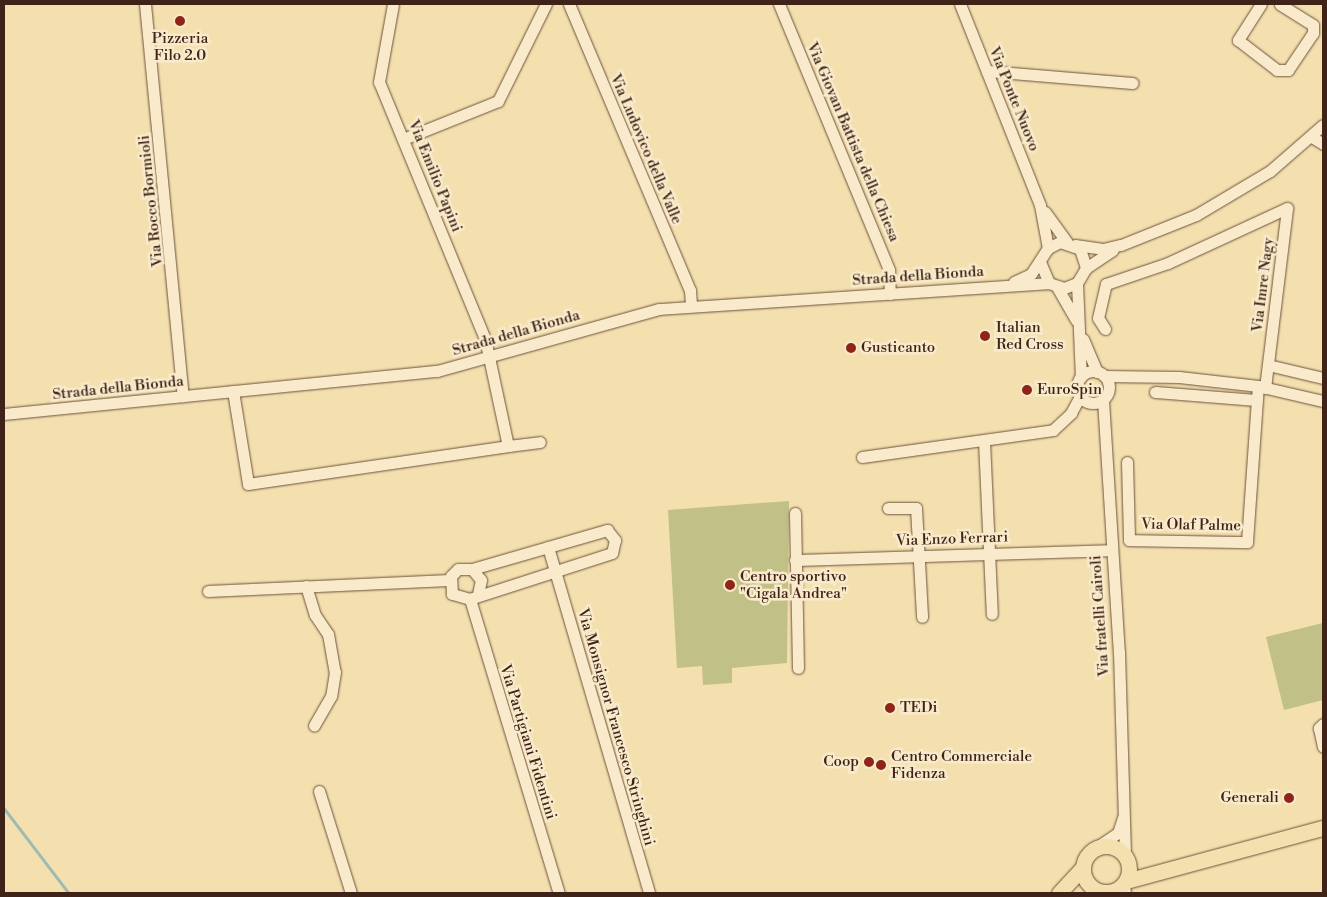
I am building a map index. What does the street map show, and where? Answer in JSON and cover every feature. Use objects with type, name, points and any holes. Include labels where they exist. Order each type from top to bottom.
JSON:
[{"type":"main road","points":[[1065,893],[1125,886],[1166,868],[1323,828]]},
{"type":"main road","points":[[1059,893],[1082,867],[1094,849],[1115,848],[1126,858],[1166,868]]},
{"type":"main road","points":[[1125,886],[1126,858]]},
{"type":"main road","points":[[1082,867],[1098,890]]},
{"type":"street","name":"Via Rocco Bormioli","points":[[145,4],[183,396]]},
{"type":"street","name":"Via Emilio Papini","points":[[394,4],[378,75],[490,357],[508,446]]},
{"type":"street","points":[[403,138],[498,100],[546,4]]},
{"type":"street","name":"Via Ludovico della Valle","points":[[569,4],[690,290],[691,306]]},
{"type":"street","name":"Via Giovan Battista della Chiesa","points":[[779,4],[889,270],[890,294]]},
{"type":"street","name":"Via Ponte Nuovo","points":[[960,4],[1040,205],[1048,248]]},
{"type":"street","points":[[1261,4],[1238,40],[1249,52],[1277,70],[1288,70],[1313,34],[1313,25],[1280,4]]},
{"type":"street","points":[[987,71],[1133,83]]},
{"type":"street","points":[[1104,424],[1086,400],[1081,377],[1077,283],[1086,268],[1121,246],[1230,199],[1312,137],[1323,125]]},
{"type":"street","points":[[1312,137],[1323,144]]},
{"type":"street","name":"Via Ponte Nuovo","points":[[1040,205],[1071,244],[1084,255],[1086,268]]},
{"type":"street","name":"Via Imre Nagy","points":[[1105,329],[1098,318],[1106,284],[1168,263],[1287,208],[1268,365],[1261,387]]},
{"type":"street","points":[[1106,396],[1101,374],[1078,326],[1040,262],[1048,248],[1071,244],[1103,249],[1121,246]]},
{"type":"street","name":"Strada della Bionda","points":[[1007,284],[1025,278],[1040,262]]},
{"type":"street","points":[[1052,285],[1077,283]]},
{"type":"street","name":"Strada della Bionda","points":[[4,414],[437,371],[490,357],[637,312],[691,306],[890,294],[1007,284],[1052,285]]},
{"type":"street","points":[[1268,365],[1323,378]]},
{"type":"street","points":[[1081,377],[1101,374],[1134,374],[1261,387],[1323,401]]},
{"type":"street","points":[[862,458],[1053,430],[1086,400],[1106,396],[1134,374]]},
{"type":"street","name":"Via Olaf Palme","points":[[1127,462],[1129,540],[1247,542],[1256,400],[1261,387]]},
{"type":"street","points":[[233,391],[248,484],[540,442]]},
{"type":"street","points":[[1155,392],[1256,400]]},
{"type":"street","name":"Via fratelli Cairoli","points":[[1106,396],[1104,424],[1126,858]]},
{"type":"street","name":"Strada della Bionda","points":[[4,418],[32,412]]},
{"type":"street","points":[[984,441],[992,614]]},
{"type":"street","points":[[888,508],[916,508],[922,617]]},
{"type":"street","points":[[795,513],[798,668]]},
{"type":"street","points":[[208,591],[449,580],[458,569],[472,569],[607,530],[615,540],[612,553],[474,597],[452,594],[449,580]]},
{"type":"street","name":"Via Monsignor Francesco Stringhini","points":[[548,547],[649,893]]},
{"type":"street","name":"Via Enzo Ferrari","points":[[795,560],[1110,550]]},
{"type":"street","points":[[472,569],[481,580],[474,597]]},
{"type":"street","points":[[306,586],[328,634],[335,672],[331,696],[314,726]]},
{"type":"street","name":"Via Partigiani Fidentini","points":[[474,597],[559,893]]},
{"type":"street","points":[[1323,724],[1319,728],[1323,747]]},
{"type":"street","points":[[319,791],[351,893]]},
{"type":"street","name":"Via fratelli Cairoli","points":[[1094,849],[1118,832],[1124,806]]},
{"type":"green space","name":"Centro sportivo \"Cigala Andrea\"","points":[[789,501],[787,663],[732,668],[732,683],[703,685],[702,666],[677,668],[668,510]]},
{"type":"green space","points":[[1323,623],[1323,700],[1284,710],[1266,637]]},
{"type":"waterway","points":[[4,808],[69,893]]},
{"type":"place","name":"Pizzeria Filo 2.0","points":[[180,21]]},
{"type":"place","name":"Italian Red Cross","points":[[985,336]]},
{"type":"place","name":"Gusticanto","points":[[851,348]]},
{"type":"place","name":"EuroSpin","points":[[1027,390]]},
{"type":"place","name":"Centro sportivo \"Cigala Andrea\"","points":[[730,585]]},
{"type":"place","name":"TEDi","points":[[890,708]]},
{"type":"place","name":"Coop","points":[[869,762]]},
{"type":"place","name":"Centro Commerciale Fidenza","points":[[881,765]]},
{"type":"place","name":"Generali","points":[[1289,798]]}]
